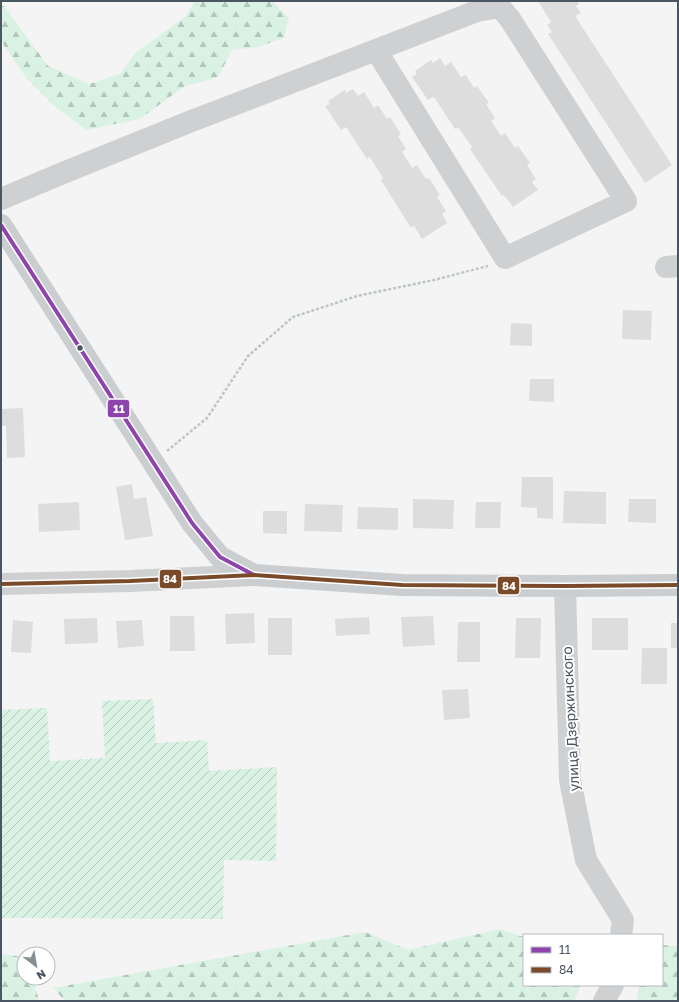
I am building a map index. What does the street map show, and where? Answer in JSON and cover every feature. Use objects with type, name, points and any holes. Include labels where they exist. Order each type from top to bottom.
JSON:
[{"type":"main road","points":[[1,225],[192,523],[220,557],[254,575],[402,585],[678,585]]},
{"type":"street","points":[[1,200],[58,175],[189,122],[477,11],[505,4],[510,19],[626,201],[505,258],[376,50]]},
{"type":"street","points":[[1,584],[130,581],[254,575]]},
{"type":"street","name":"улица Дзержинского","points":[[566,586],[570,780],[586,860],[623,920],[621,934]]},
{"type":"street","points":[[604,1001],[612,986]]},
{"type":"path","points":[[153,462],[207,418],[248,356],[293,317],[357,296],[434,280],[489,266],[505,258]]},
{"type":"green space","points":[[195,1],[272,1],[289,18],[284,38],[258,47],[232,50],[218,77],[183,87],[140,119],[87,130],[56,108],[27,79],[1,41],[1,5],[5,7],[48,66],[89,84],[120,74],[135,53],[185,17]]},
{"type":"green space","points":[[153,699],[156,743],[207,740],[209,771],[277,767],[276,861],[224,860],[223,919],[1,918],[1,710],[47,708],[50,761],[105,758],[102,701]]},
{"type":"green space","points":[[500,929],[523,937],[523,986],[581,986],[574,1001],[65,1001],[53,988],[365,932],[408,950]]},
{"type":"green space","points":[[663,945],[678,946],[678,1001],[635,1001],[637,999],[639,986],[663,986]]},
{"type":"green space","points":[[1,954],[16,956],[16,986],[35,986],[39,1001],[1,1001]]},
{"type":"building","points":[[538,1],[577,1],[579,4],[576,6],[581,13],[575,16],[672,165],[645,183],[548,34],[552,32],[547,25],[551,22]]},
{"type":"building","points":[[440,58],[445,66],[451,62],[461,77],[466,75],[474,88],[477,86],[489,103],[486,104],[495,118],[491,121],[501,136],[505,133],[515,148],[518,146],[530,163],[527,165],[536,179],[532,182],[538,190],[513,207],[504,195],[502,196],[470,149],[472,147],[458,127],[455,129],[434,97],[428,100],[412,77],[417,74],[415,71],[431,60],[433,63]]},
{"type":"building","points":[[353,89],[358,96],[364,92],[374,108],[378,105],[387,119],[390,117],[401,134],[398,136],[406,149],[402,152],[412,168],[417,165],[426,179],[429,178],[440,195],[437,197],[446,211],[442,214],[447,223],[422,239],[414,226],[411,228],[381,180],[383,178],[370,157],[367,159],[346,127],[341,130],[325,106],[330,104],[328,101],[345,90],[346,93]]},
{"type":"building","points":[[623,310],[652,311],[651,340],[622,339]]},
{"type":"building","points":[[511,323],[532,324],[532,346],[510,345]]},
{"type":"building","points":[[530,379],[554,379],[554,402],[529,401]]},
{"type":"building","points":[[23,408],[25,457],[7,458],[6,426],[1,426],[1,409]]},
{"type":"building","points":[[522,477],[553,477],[553,519],[537,518],[537,508],[521,507]]},
{"type":"building","points":[[132,484],[134,499],[146,497],[153,536],[125,540],[116,487]]},
{"type":"building","points":[[564,491],[606,492],[606,524],[563,523]]},
{"type":"building","points":[[413,499],[454,500],[453,529],[413,528]]},
{"type":"building","points":[[629,499],[656,499],[656,523],[628,522]]},
{"type":"building","points":[[79,502],[80,530],[39,532],[38,504]]},
{"type":"building","points":[[476,502],[501,502],[500,528],[475,528]]},
{"type":"building","points":[[305,504],[343,505],[342,532],[304,531]]},
{"type":"building","points":[[358,507],[398,508],[398,530],[357,529]]},
{"type":"building","points":[[263,511],[287,511],[287,534],[263,533]]},
{"type":"building","points":[[254,613],[255,643],[226,644],[225,614]]},
{"type":"building","points":[[170,616],[194,616],[195,651],[170,651]]},
{"type":"building","points":[[433,616],[435,645],[403,647],[401,617]]},
{"type":"building","points":[[369,617],[370,634],[336,636],[335,619]]},
{"type":"building","points":[[97,618],[98,643],[65,644],[64,619]]},
{"type":"building","points":[[268,618],[292,618],[292,655],[268,655]]},
{"type":"building","points":[[516,618],[541,618],[540,658],[515,658]]},
{"type":"building","points":[[592,618],[628,618],[628,650],[592,650]]},
{"type":"building","points":[[13,620],[33,622],[31,653],[11,652]]},
{"type":"building","points":[[142,620],[144,646],[118,648],[116,621]]},
{"type":"building","points":[[458,622],[480,622],[480,662],[457,662]]},
{"type":"building","points":[[671,623],[678,623],[678,648],[671,648]]},
{"type":"building","points":[[642,648],[667,648],[667,684],[641,684]]},
{"type":"building","points":[[468,689],[470,718],[444,720],[442,690]]},
{"type":"transit line","name":"11","points":[[1,225],[192,523],[220,557],[254,575]]},
{"type":"transit line","name":"84","points":[[1,584],[130,581],[254,575],[402,585],[678,585]]}]
